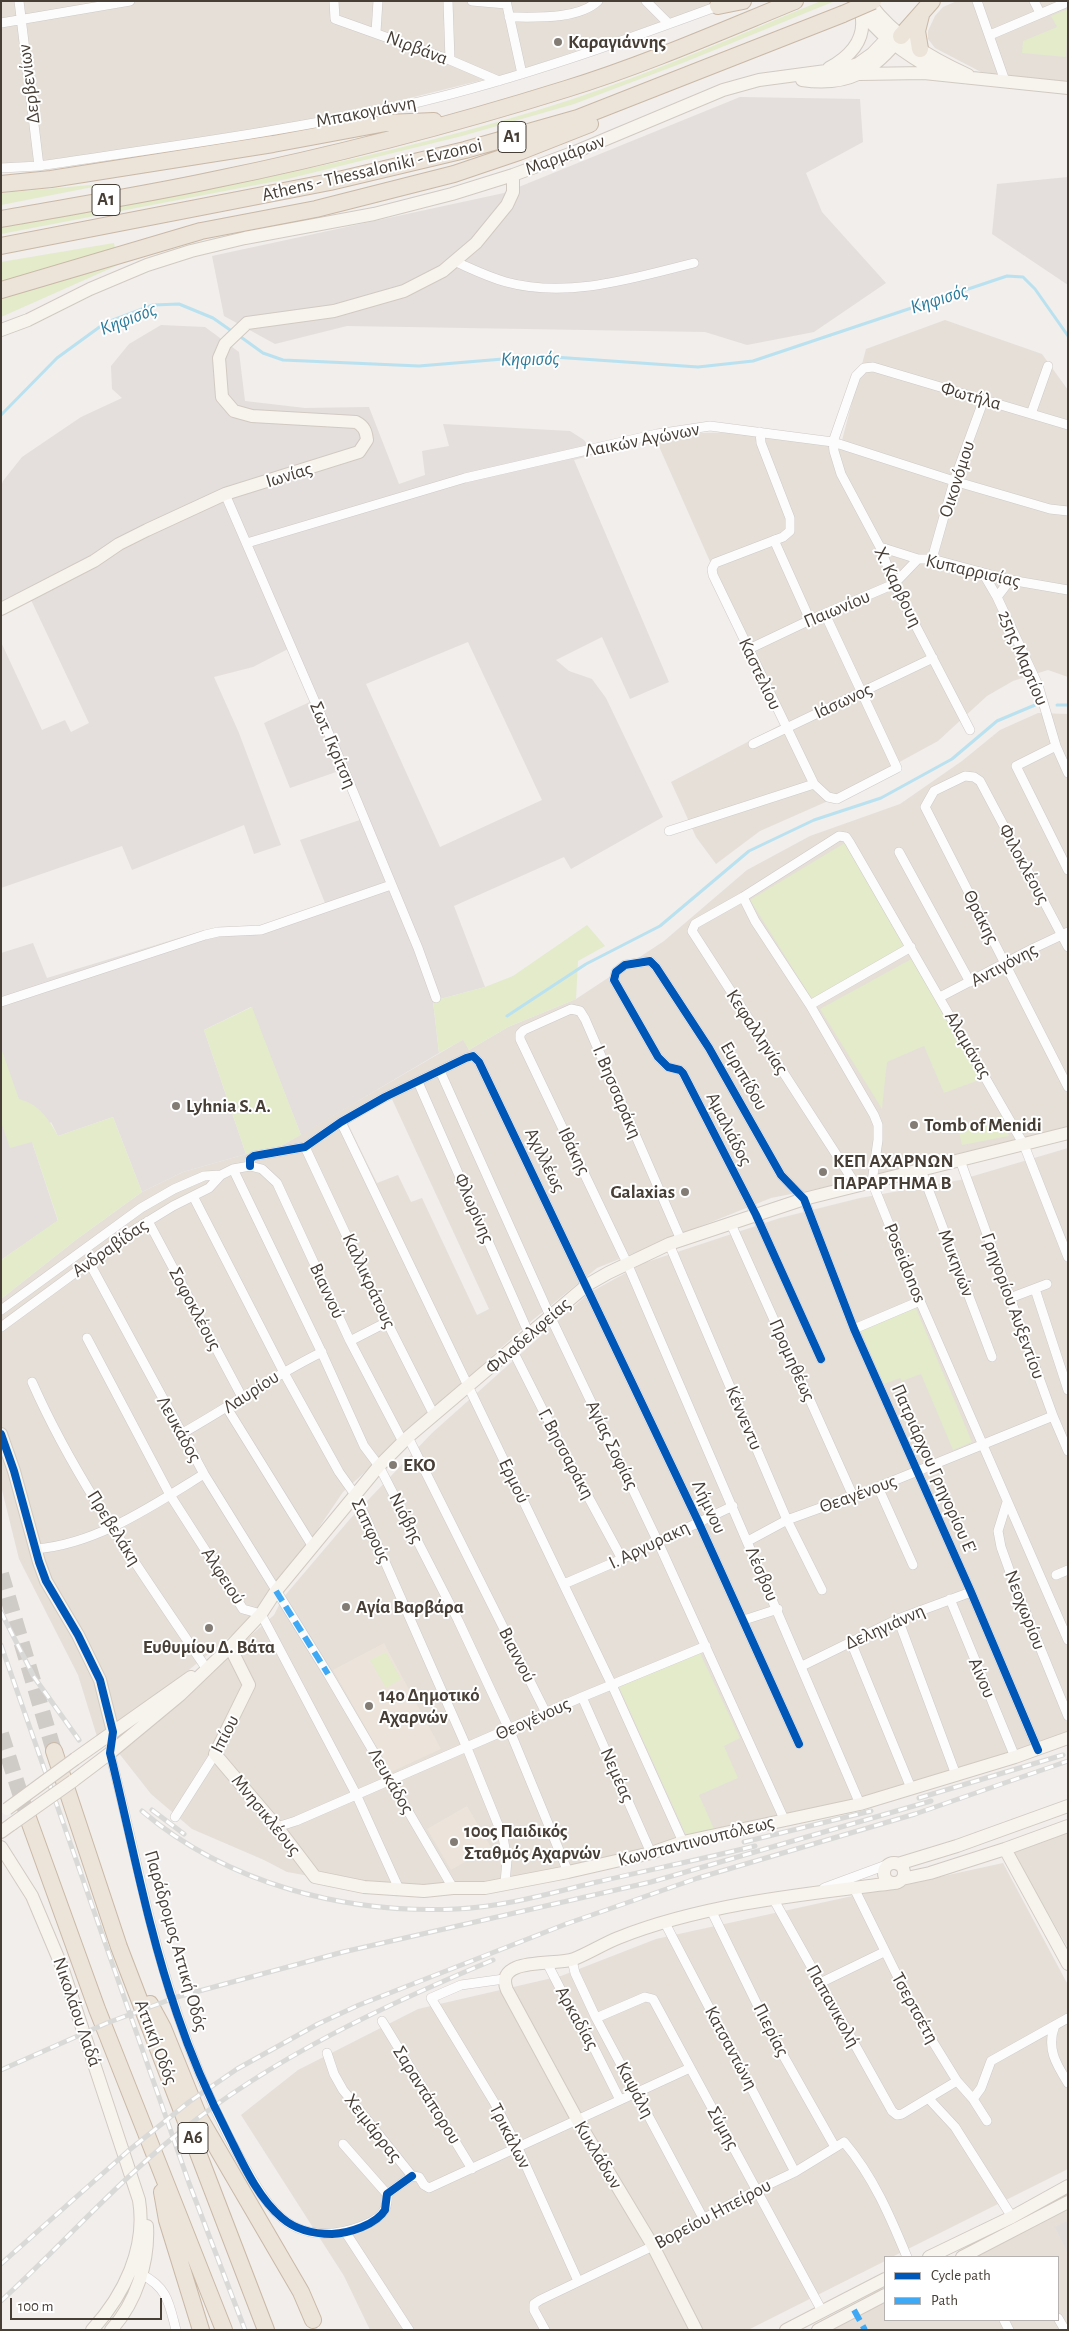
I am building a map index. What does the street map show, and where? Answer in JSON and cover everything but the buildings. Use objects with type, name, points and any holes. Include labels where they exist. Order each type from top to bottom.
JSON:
[{"type":"highway","points":[[716,4],[744,1]]},
{"type":"highway","name":"Athens - Thessaloniki - Evzonoi","points":[[1,219],[285,165],[457,121],[567,89],[794,1]]},
{"type":"highway","name":"Athens - Thessaloniki - Evzonoi","points":[[1,246],[330,182],[423,161],[578,118],[689,76],[864,4]]},
{"type":"highway","points":[[894,38],[927,6]]},
{"type":"highway","points":[[920,49],[917,31],[927,6]]},
{"type":"highway","points":[[1,290],[201,231],[316,209],[454,174],[519,152],[626,110],[689,76]]},
{"type":"highway","points":[[1,184],[52,179],[273,144],[386,123],[457,121]]},
{"type":"highway","points":[[1,255],[20,251],[56,235]]},
{"type":"highway","name":"Αττική Οδός","points":[[54,1751],[119,1947],[266,2330]]},
{"type":"highway","name":"Α6","points":[[28,1818],[97,2009],[224,2330]]},
{"type":"highway","points":[[119,1947],[163,2028],[200,2118],[301,2292],[312,2320]]},
{"type":"highway","points":[[158,2162],[167,2220],[201,2330]]},
{"type":"street","name":"Δερβενίων","points":[[19,1],[39,166]]},
{"type":"street","points":[[1,23],[130,1]]},
{"type":"street","name":"Νιρβάνα","points":[[334,1],[334,16],[336,19],[376,32],[500,81]]},
{"type":"street","points":[[376,32],[378,1]]},
{"type":"street","points":[[448,1],[450,60]]},
{"type":"street","points":[[472,1],[506,3],[522,74]]},
{"type":"street","points":[[509,17],[540,17],[574,13],[584,11],[598,1]]},
{"type":"street","points":[[646,1],[669,24]]},
{"type":"street","points":[[978,1],[1005,82]]},
{"type":"street","points":[[1034,1],[1040,13]]},
{"type":"street","points":[[990,35],[1068,2]]},
{"type":"street","name":"Μπακογιάννη","points":[[1,168],[39,166],[347,117],[421,101],[522,74],[669,24],[716,4]]},
{"type":"street","points":[[864,4],[894,38],[943,75]]},
{"type":"street","points":[[825,71],[846,57],[856,46],[863,29],[864,4]]},
{"type":"street","points":[[894,38],[920,49],[977,79]]},
{"type":"street","name":"Μαρμάρων","points":[[247,323],[334,311],[404,291],[443,271],[456,262],[476,243],[507,205],[512,192],[512,176],[575,152],[722,90],[759,80],[825,71],[858,64],[894,38]]},
{"type":"street","name":"Μαρμάρων","points":[[785,77],[805,80],[826,80],[860,74],[877,64],[894,38]]},
{"type":"street","points":[[860,74],[924,73],[1068,88]]},
{"type":"street","points":[[1,330],[28,320],[90,289],[147,265],[191,251],[245,238],[374,214],[512,176]]},
{"type":"street","points":[[456,262],[507,282],[554,289],[614,282],[694,263]]},
{"type":"street","name":"Ιωνίας","points":[[1,609],[94,561],[119,544],[225,494],[359,452],[367,440],[366,430],[356,422],[252,416],[234,411],[222,397],[219,358],[225,344],[247,323]]},
{"type":"street","points":[[1032,414],[1048,366]]},
{"type":"street","name":"Φωτήλα","points":[[833,442],[856,376],[864,368],[873,367],[1068,425]]},
{"type":"street","name":"Οικονόμου","points":[[932,558],[954,481],[984,399]]},
{"type":"street","name":"Λαικών Αγώνων","points":[[247,543],[465,478],[657,434],[710,426],[833,442],[954,481],[1050,509],[1068,511]]},
{"type":"street","points":[[760,432],[761,443],[790,518],[790,532],[774,540],[810,620]]},
{"type":"street","name":"Χ. Καρβουη","points":[[833,442],[841,474],[880,547],[894,584],[970,730]]},
{"type":"street","name":"Σωτ. Γκρίτση","points":[[225,494],[335,748],[436,998]]},
{"type":"street","name":"Καστελίου","points":[[774,540],[715,563],[712,569],[713,575],[814,784]]},
{"type":"street","name":"Κυπαρρισίας","points":[[880,547],[918,559],[932,558],[1010,580],[1068,590]]},
{"type":"street","name":"Παιωνίου","points":[[749,649],[810,620],[894,584],[918,559]]},
{"type":"street","name":"25ης Μαρτίου","points":[[983,573],[997,597],[1038,684],[1056,746],[1068,773]]},
{"type":"street","points":[[997,597],[1010,580]]},
{"type":"street","points":[[669,831],[814,784],[828,796],[837,799],[897,768],[825,614]]},
{"type":"street","name":"Ιάσωνος","points":[[753,744],[933,658]]},
{"type":"street","points":[[1056,746],[1016,766],[1068,870]]},
{"type":"street","name":"Θράκης","points":[[980,781],[974,777],[965,776],[934,791],[925,807],[1068,1087]]},
{"type":"street","name":"Φιλοκλέους","points":[[980,781],[1065,934],[1068,947]]},
{"type":"street","name":"Αλαμάνας","points":[[742,898],[833,839],[839,836],[846,837],[1024,1145],[1068,1257]]},
{"type":"street","points":[[899,852],[970,982]]},
{"type":"street","points":[[1,1002],[205,935],[218,932],[261,930],[391,885]]},
{"type":"street","name":"Poseidonos","points":[[742,898],[810,1005],[874,1115],[878,1125],[872,1182],[920,1301],[1068,1640]]},
{"type":"street","name":"Κεφαλληνίας","points":[[742,898],[695,924],[692,931],[856,1185]]},
{"type":"street","name":"Αντιγόνης","points":[[940,997],[1065,934]]},
{"type":"street","points":[[810,1005],[911,947]]},
{"type":"street","name":"Αμαλιάδος","points":[[656,967],[650,961],[625,965],[616,972],[614,980],[663,1063],[683,1073],[756,1215],[821,1359]]},
{"type":"street","name":"Ευριπίδου","points":[[656,967],[709,1048],[781,1175],[804,1200]]},
{"type":"street","name":"Ι. Βησσαράκη","points":[[520,1039],[520,1034],[524,1030],[571,1009],[580,1011],[586,1019],[675,1242]]},
{"type":"street","name":"Ιθάκης","points":[[520,1039],[627,1263]]},
{"type":"street","name":"Αχιλλέως","points":[[440,1071],[473,1056],[486,1076],[587,1286]]},
{"type":"street","points":[[233,1169],[250,1166],[250,1159],[254,1156],[305,1147],[341,1122],[385,1097],[440,1071]]},
{"type":"street","name":"Αγίας Σοφίας","points":[[440,1071],[550,1316],[658,1542],[784,1819]]},
{"type":"street","name":"Φλωρίνης","points":[[418,1082],[529,1334]]},
{"type":"street","name":"Ερμού","points":[[341,1122],[612,1684],[684,1842]]},
{"type":"street","name":"Φιλαδελφείας","points":[[1,1832],[110,1753],[180,1695],[261,1614],[276,1591],[379,1466],[406,1440],[587,1286],[627,1263],[675,1242],[756,1215],[856,1185],[1024,1145],[1068,1132]]},
{"type":"street","name":"Καλλικράτους","points":[[305,1147],[434,1416]]},
{"type":"street","name":"Γρηγορίου Αυξεντίου","points":[[960,1160],[1053,1416],[1068,1451]]},
{"type":"street","name":"Βιαννού","points":[[250,1166],[262,1169],[277,1183],[350,1341],[406,1440],[546,1713]]},
{"type":"street","name":"Ανδραβίδας","points":[[1,1327],[148,1220],[209,1188],[221,1175],[233,1169]]},
{"type":"street","name":"Νιόβης","points":[[233,1169],[322,1352],[364,1446],[379,1466],[458,1620],[509,1730],[568,1872]]},
{"type":"street","name":"Μυκηνών","points":[[921,1170],[992,1357]]},
{"type":"street","name":"Ανδραβίδας","points":[[1,1310],[141,1208],[174,1189],[204,1176],[221,1175]]},
{"type":"street","name":"Σαπφούς","points":[[193,1196],[283,1371],[339,1472],[356,1496],[467,1748],[503,1837],[507,1860],[505,1883]]},
{"type":"street","name":"Πατριάρχου Γρηγορίου E'","points":[[804,1200],[854,1330],[971,1592],[1038,1750]]},
{"type":"street","name":"Σοφοκλέους","points":[[148,1220],[242,1397]]},
{"type":"street","name":"Προμηθέως","points":[[731,1224],[853,1496]]},
{"type":"street","name":"Κέννεντυ","points":[[675,1242],[787,1520],[822,1590]]},
{"type":"street","name":"Λευκάδος","points":[[89,1262],[204,1474],[328,1674],[453,1888]]},
{"type":"street","name":"Λέσβου","points":[[627,1263],[778,1609],[860,1804]]},
{"type":"street","points":[[1010,1298],[1046,1284]]},
{"type":"street","name":"Λήμνου","points":[[587,1286],[744,1620],[798,1744]]},
{"type":"street","points":[[1035,1289],[1068,1390]]},
{"type":"street","points":[[854,1330],[920,1301]]},
{"type":"street","points":[[350,1341],[388,1322]]},
{"type":"street","name":"Αλφειού","points":[[86,1338],[170,1495],[243,1610],[261,1614],[299,1682],[356,1794],[400,1889]]},
{"type":"street","name":"Γ. Βησσαράκη","points":[[512,1349],[622,1559]]},
{"type":"street","name":"Λαυρίου","points":[[181,1434],[227,1408],[283,1371],[322,1352]]},
{"type":"street","name":"Πρεβελάκη","points":[[32,1382],[49,1420],[111,1526],[206,1668]]},
{"type":"street","points":[[227,1408],[313,1547]]},
{"type":"street","name":"Θεαγένους","points":[[748,1541],[787,1520],[878,1487],[1053,1416]]},
{"type":"street","points":[[1,1434],[14,1471],[46,1581],[78,1635],[100,1680],[114,1732]]},
{"type":"street","points":[[36,1548],[58,1547],[84,1538],[152,1507],[204,1474]]},
{"type":"street","points":[[878,1487],[913,1565]]},
{"type":"street","name":"Νεοχωρίου","points":[[1007,1502],[998,1531],[1001,1547],[1068,1716]]},
{"type":"street","name":"Ι. Αργυρακη","points":[[564,1584],[622,1559],[698,1521],[733,1506]]},
{"type":"street","points":[[1056,1575],[1068,1570]]},
{"type":"street","name":"Δεληγιάννη","points":[[802,1666],[898,1619],[971,1592]]},
{"type":"street","name":"Αίνου","points":[[950,1599],[1015,1757]]},
{"type":"street","points":[[744,1620],[778,1609]]},
{"type":"street","points":[[898,1619],[956,1775]]},
{"type":"street","points":[[851,1642],[911,1788]]},
{"type":"street","name":"Θεογένους","points":[[277,1827],[296,1821],[612,1684],[706,1646]]},
{"type":"street","name":"Ιπίου","points":[[176,1817],[215,1754],[249,1685],[230,1647]]},
{"type":"street","name":"Φιλαδελφείας","points":[[4,1811],[174,1687],[206,1668]]},
{"type":"street","name":"Νεμέας","points":[[582,1697],[651,1853]]},
{"type":"street","name":"Παράδρομος Αττική Οδός","points":[[114,1732],[110,1753],[169,1989],[194,2059],[223,2125],[257,2186],[283,2219],[310,2232],[346,2232]]},
{"type":"street","name":"Κωνσταντινουπόλεως","points":[[316,1877],[364,1887],[424,1891],[453,1888],[485,1888],[568,1872],[651,1853],[684,1842],[860,1804],[1038,1750],[1068,1738]]},
{"type":"street","name":"Μνησικλέους","points":[[215,1754],[277,1827],[316,1877]]},
{"type":"street","points":[[898,1881],[890,1882],[884,1875],[886,1867],[957,1846],[1068,1806]]},
{"type":"street","points":[[504,1979],[506,1974],[519,1966],[572,1960],[618,1938],[711,1910],[898,1881],[1005,1850],[1068,1826]]},
{"type":"street","name":"Νικολάου Λαδά","points":[[1,1847],[32,1896],[62,1967],[144,2208],[147,2244],[141,2274],[127,2308],[111,2330]]},
{"type":"street","points":[[1005,1850],[1068,1964]]},
{"type":"street","points":[[808,1894],[872,1868],[894,1864],[904,1871],[898,1881]]},
{"type":"street","name":"Τσερτσέτη","points":[[854,1888],[917,2016],[956,2082],[974,2099],[987,2121]]},
{"type":"street","name":"Παπανικολή","points":[[774,1900],[892,2111],[897,2115],[902,2114],[918,2103],[928,2099]]},
{"type":"street","name":"Πιερίας","points":[[711,1910],[774,2039],[835,2147]]},
{"type":"street","name":"Κατσαντώνη","points":[[666,1923],[795,2172]]},
{"type":"street","points":[[820,1983],[884,1952]]},
{"type":"street","name":"Καψάλη","points":[[572,1960],[575,1973],[596,2018],[703,2218]]},
{"type":"street","name":"Αρκαδίας","points":[[547,1963],[583,2033],[588,2036],[620,2100]]},
{"type":"street","name":"Τρικάλων","points":[[504,1979],[461,1985],[431,1998],[494,2102],[518,2148],[578,2281]]},
{"type":"street","name":"Κυκλάδων","points":[[504,1979],[507,1990],[578,2121],[652,2246],[696,2330]]},
{"type":"street","name":"Σύμης","points":[[596,2018],[645,1996],[653,1999],[822,2311]]},
{"type":"street","points":[[974,2099],[981,2088],[991,2061],[1068,2018]]},
{"type":"street","name":"Σαραντάπορου","points":[[382,2022],[472,2169]]},
{"type":"street","points":[[1055,2026],[1050,2043],[1068,2083]]},
{"type":"street","name":"Χειμάρρας","points":[[327,2053],[334,2074],[343,2090],[412,2176],[417,2176],[426,2187],[433,2188],[472,2169]]},
{"type":"street","points":[[472,2169],[690,2068]]},
{"type":"street","points":[[956,2082],[928,2099],[955,2127],[1012,2217]]},
{"type":"street","name":"Βορείου Ηπείρου","points":[[545,2330],[534,2310],[534,2304],[540,2300],[652,2246],[795,2172],[844,2142],[867,2172],[908,2256]]},
{"type":"street","points":[[343,2144],[387,2194],[387,2205],[382,2215],[372,2222],[346,2232],[409,2330]]},
{"type":"street","points":[[387,2194],[412,2176]]},
{"type":"street","name":"Νικολάου Λαδά","points":[[92,2330],[116,2299],[130,2273],[135,2257],[141,2219],[135,2186]]},
{"type":"street","points":[[930,2256],[1012,2217],[1068,2186]]},
{"type":"street","points":[[966,2256],[1068,2202]]},
{"type":"street","points":[[141,2274],[153,2280],[164,2292],[176,2330]]},
{"type":"street","points":[[786,2330],[884,2280]]},
{"type":"street","points":[[819,2329],[884,2296]]},
{"type":"shaded area","points":[[1,1],[722,1],[515,72],[333,117],[110,152],[1,164]]},
{"type":"shaded area","points":[[957,1],[1068,1],[1068,82],[981,72],[935,48],[928,39],[928,31],[935,16],[943,7]]},
{"type":"shaded area","points":[[740,97],[860,99],[863,142],[806,173],[822,212],[886,283],[814,332],[747,345],[705,332],[347,326],[275,344],[224,316],[212,256],[504,193]]},
{"type":"shaded area","points":[[1068,177],[1068,285],[992,234],[997,184]]},
{"type":"shaded area","points":[[945,320],[1042,354],[1068,390],[1068,677],[1048,670],[1013,681],[987,696],[938,741],[828,801],[760,831],[716,864],[696,837],[671,782],[782,724],[657,442],[701,433],[744,432],[840,448],[866,349]]},
{"type":"shaded area","points":[[161,325],[205,327],[239,352],[245,401],[305,408],[369,407],[399,484],[425,475],[422,451],[449,446],[443,424],[570,431],[584,440],[595,454],[574,460],[669,682],[630,699],[602,637],[556,660],[569,671],[592,679],[606,698],[663,817],[571,869],[564,857],[454,906],[485,987],[433,1001],[439,1053],[301,1135],[251,1007],[204,1030],[246,1154],[183,1172],[142,1192],[113,1117],[58,1136],[51,1122],[32,1142],[58,1221],[1,1260],[1,953],[33,943],[47,978],[195,933],[221,929],[238,935],[325,903],[300,840],[360,820],[339,771],[290,788],[264,723],[312,701],[288,649],[253,667],[214,677],[239,733],[281,845],[254,854],[244,825],[132,870],[122,846],[1,888],[1,642],[42,730],[65,720],[71,732],[89,723],[31,600],[1,615],[1,487],[3,481],[22,457],[81,417],[122,398],[112,389],[111,366],[129,344]],"holes":[[[468,642],[542,800],[440,847],[366,684]]]},
{"type":"shaded area","points":[[1038,713],[1068,714],[1068,1126],[1037,1138],[922,1168],[771,1198],[597,1268],[524,1327],[343,1492],[276,1591],[254,1617],[99,1743],[78,1675],[19,1559],[1,1486],[1,1299],[77,1239],[142,1192],[183,1172],[281,1146],[464,1039],[469,1050],[508,1027],[576,999],[664,941],[747,870],[810,836],[900,804],[962,761],[1000,730]],"holes":[[[391,1097],[489,1309],[477,1315],[422,1198],[411,1202],[398,1175],[377,1183],[348,1124]]]},
{"type":"shaded area","points":[[1068,1148],[1068,1744],[1048,1752],[767,1824],[505,1883],[426,1885],[315,1877],[287,1872],[192,1829],[151,1794],[118,1752],[274,1615],[282,1599],[350,1519],[432,1433],[589,1293],[644,1263],[780,1218],[860,1198],[960,1180]]},
{"type":"shaded area","points":[[384,1643],[441,1749],[391,1772],[333,1670]]},
{"type":"shaded area","points":[[467,1806],[491,1847],[451,1870],[427,1829]]},
{"type":"shaded area","points":[[1068,1830],[1068,1948],[1012,1851]]},
{"type":"shaded area","points":[[1003,1863],[1068,1985],[1068,2169],[894,2256],[884,2256],[884,2262],[748,2330],[370,2330],[344,2276],[241,2115],[298,2070],[418,2009],[561,1976],[656,1939]]},
{"type":"shaded area","points":[[1068,2208],[1068,2330],[831,2330],[884,2303],[884,2321],[1059,2321],[1059,2256],[974,2256]]},
{"type":"shaded area","points":[[1068,2221],[1068,2253],[1055,2227]]},
{"type":"green space","points":[[821,1],[835,1],[685,62],[574,104],[462,136],[287,179],[1,234],[1,228],[288,173],[430,140],[500,121],[570,100],[633,78]]},
{"type":"green space","points":[[1068,9],[1066,57],[1022,53],[1023,41],[1057,27],[1051,16]]},
{"type":"green space","points":[[113,183],[1,205],[1,193]]},
{"type":"green space","points":[[114,243],[118,265],[1,317],[1,262]]},
{"type":"green space","points":[[848,841],[906,945],[812,999],[750,900]]},
{"type":"green space","points":[[587,925],[605,946],[578,961],[576,999],[508,1027],[469,1050],[463,1040],[439,1053],[433,1001],[485,987],[513,976]]},
{"type":"green space","points":[[915,957],[982,1079],[944,1093],[924,1046],[887,1062],[882,1109],[820,1009]]},
{"type":"green space","points":[[252,1007],[301,1135],[281,1146],[246,1154],[204,1030]]},
{"type":"green space","points":[[1,1048],[19,1099],[33,1105],[43,1113],[58,1136],[113,1117],[142,1192],[77,1239],[1,1299],[1,1260],[58,1220],[32,1142],[10,1148],[1,1122]]},
{"type":"green space","points":[[1001,1116],[1009,1136],[962,1145],[958,1128]]},
{"type":"green space","points":[[915,1306],[972,1442],[953,1450],[921,1374],[902,1381],[900,1378],[884,1384],[860,1329]]},
{"type":"green space","points":[[386,1652],[401,1679],[386,1688],[370,1660]]},
{"type":"green space","points":[[700,1653],[740,1738],[724,1746],[738,1778],[699,1795],[715,1831],[687,1837],[619,1687]]},
{"type":"waterway","name":"Κηφισός","points":[[238,335],[263,353],[283,360],[419,366],[539,356],[698,367],[753,361],[1007,276],[1023,277],[1035,289],[1068,336]]},
{"type":"waterway","name":"Κηφισός","points":[[1,415],[57,358],[105,323],[153,305],[179,304],[213,318],[233,332]]},
{"type":"waterway","points":[[507,1016],[586,964],[660,926],[749,851],[814,820],[881,798],[952,759],[997,721],[1035,705]]},
{"type":"waterway","points":[[1057,705],[1068,705]]},
{"type":"tunnel","points":[[1,1574],[54,1751]]},
{"type":"tunnel","points":[[1,1734],[28,1818]]},
{"type":"railway","points":[[1,1612],[34,1677],[79,1740]]},
{"type":"railway","points":[[1,1645],[189,2183],[245,2330]]},
{"type":"railway","points":[[919,1798],[1063,1755]]},
{"type":"railway","points":[[1,2264],[128,2151],[189,2102],[237,2069],[318,2024],[359,2005],[566,1924],[698,1878],[915,1814],[1068,1761]]},
{"type":"railway","points":[[1,2070],[107,2023],[177,1997],[343,1952],[651,1882],[931,1801]]},
{"type":"railway","points":[[152,1810],[184,1834]]},
{"type":"railway","points":[[142,1811],[176,1836],[212,1858],[250,1875],[290,1889],[331,1899],[372,1906],[414,1909],[474,1908],[509,1902],[755,1846]]},
{"type":"railway","points":[[744,1842],[871,1811]]},
{"type":"railway","points":[[1,2301],[133,2172],[180,2132],[216,2105],[253,2080],[330,2035],[411,1996],[493,1960]]},
{"type":"marked path","points":[[276,1591],[328,1674]]},
{"type":"marked path","points":[[854,2310],[865,2330]]},
{"type":"cycle path","points":[[821,1359],[756,1215],[683,1073],[680,1070],[668,1067],[658,1057],[614,980],[616,972],[625,965],[650,961],[656,967],[709,1048],[781,1175],[804,1199],[854,1329],[971,1592],[1038,1750]]},
{"type":"cycle path","points":[[250,1166],[250,1159],[254,1156],[305,1147],[341,1122],[385,1097],[466,1058],[473,1056],[479,1062],[698,1521],[799,1744]]},
{"type":"cycle path","points":[[1,1434],[14,1471],[46,1581],[78,1635],[100,1680],[113,1732],[110,1753],[158,1953],[182,2030],[222,2121],[258,2191],[273,2210],[287,2222],[312,2232],[332,2234],[354,2230],[375,2220],[385,2210],[387,2194],[412,2176]]},
{"type":"place","name":"Καραγιάννης","points":[[558,42]]},
{"type":"place","name":"Lyhnia S. A.","points":[[176,1106]]},
{"type":"place","name":"Tomb of Menidi","points":[[914,1125]]},
{"type":"place","name":"ΚΕΠ ΑΧΑΡΝΩΝ ΠΑΡΑΡΤΗΜΑ Β","points":[[823,1172]]},
{"type":"place","name":"Galaxias","points":[[685,1192]]},
{"type":"place","name":"EKO","points":[[393,1465]]},
{"type":"place","name":"Αγία Βαρβάρα","points":[[346,1607]]},
{"type":"place","name":"Ευθυμίου Δ. Βάτα","points":[[209,1628]]},
{"type":"place","name":"14ο Δημοτικό Αχαρνών","points":[[369,1706]]},
{"type":"place","name":"10ος Παιδικός Σταθμός Αχαρνών","points":[[454,1842]]}]
